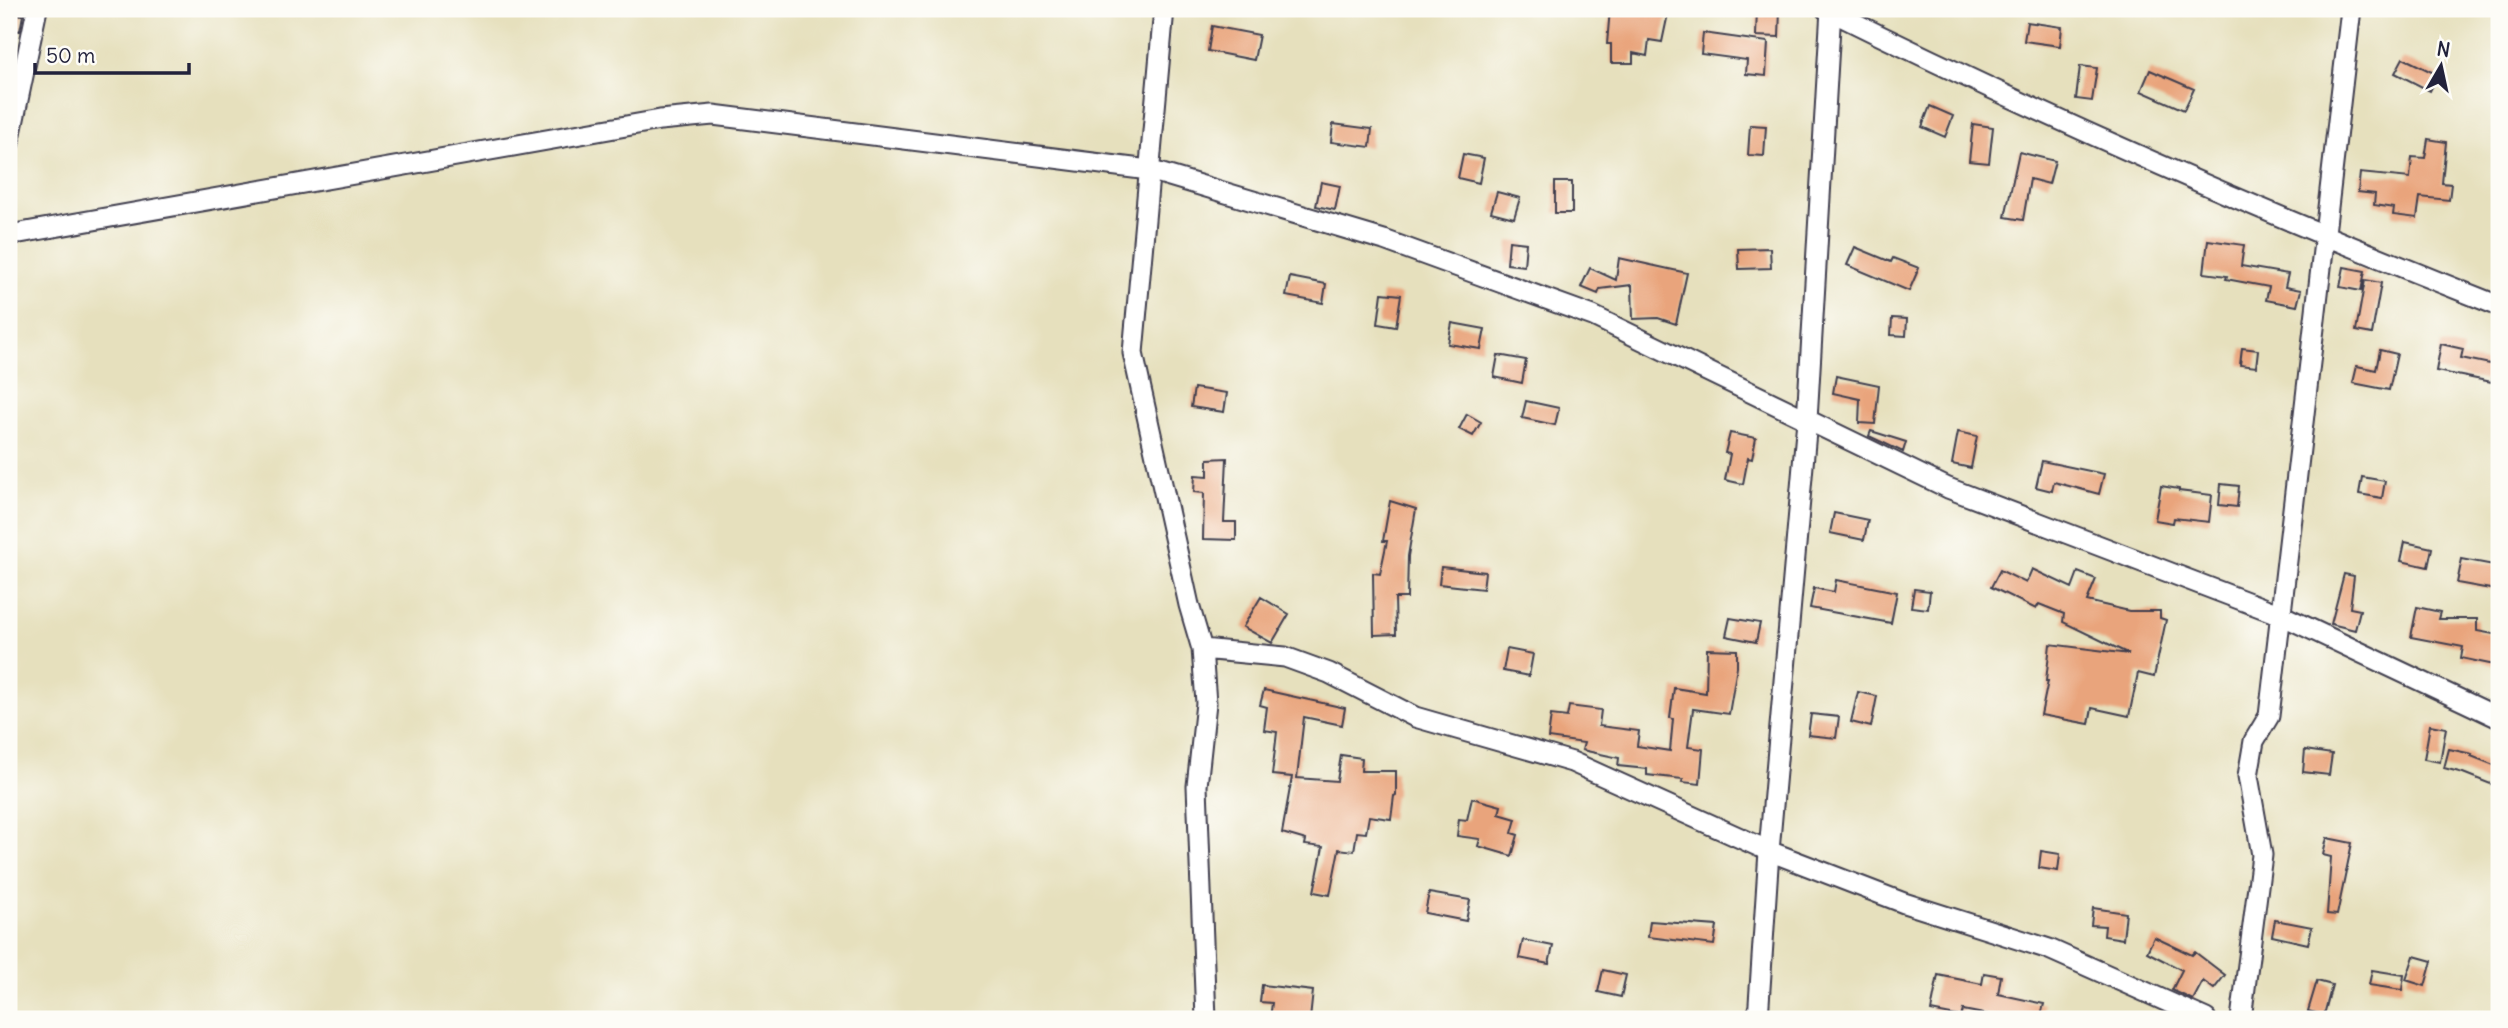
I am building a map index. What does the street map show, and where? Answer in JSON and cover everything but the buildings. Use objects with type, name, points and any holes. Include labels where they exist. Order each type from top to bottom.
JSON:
[{"type":"street","points":[[9,143],[37,9]]},
{"type":"street","points":[[1164,9],[1133,353],[1189,605],[1202,649],[1206,704],[1197,786],[1206,1019]]},
{"type":"street","points":[[2241,1019],[2262,855],[2248,775],[2255,741],[2269,716],[2351,9]]},
{"type":"street","points":[[1758,1019],[1769,851],[1807,420],[1829,10],[1962,76],[2326,237],[2499,306]]},
{"type":"street","points":[[9,235],[660,120],[713,115],[1149,170],[1384,240],[1593,316],[1948,488],[2281,615],[2499,718]]},
{"type":"street","points":[[1202,649],[1285,657],[1329,673],[1415,717],[1572,762],[1769,851],[1904,903],[2049,950],[2206,1019]]}]
